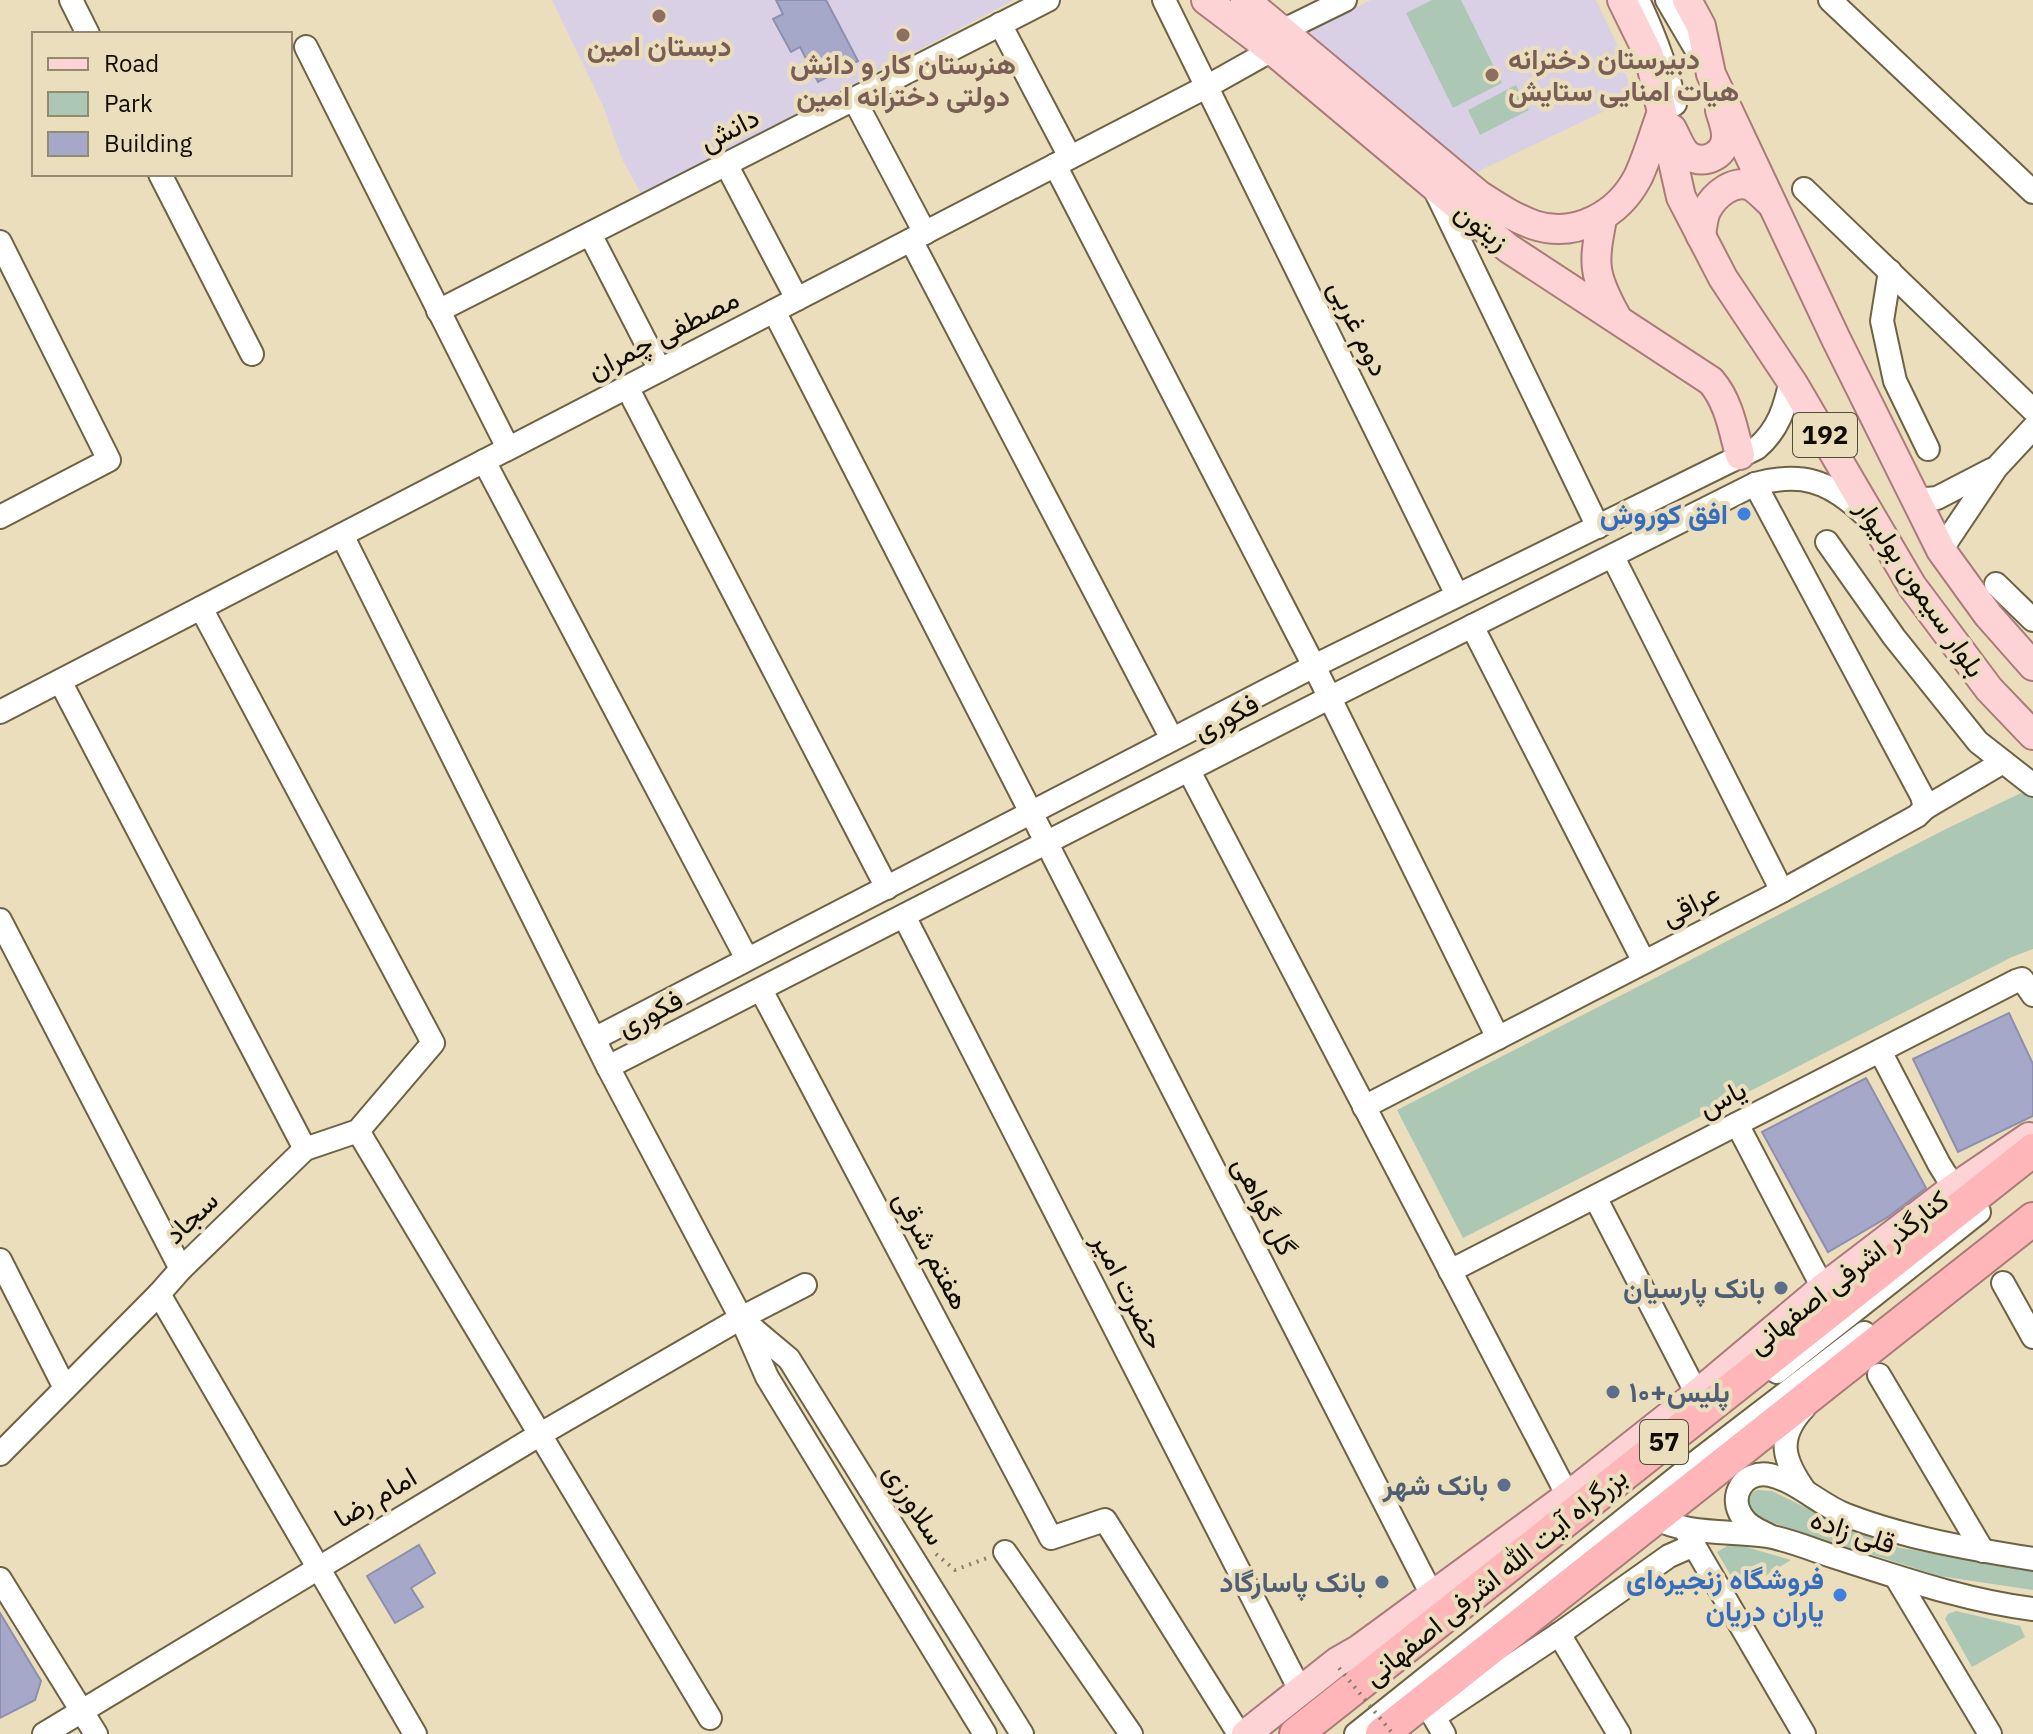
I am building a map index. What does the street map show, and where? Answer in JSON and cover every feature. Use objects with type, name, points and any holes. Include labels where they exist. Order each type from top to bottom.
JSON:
[{"type":"highway","name":"بزرگراه آیت الله اشرفی اصفهانی","points":[[1296,1734],[2033,1150]]},
{"type":"highway","name":"بزرگراه آیت الله اشرفی اصفهانی","points":[[1382,1734],[1677,1530],[1827,1383],[2033,1219]]},
{"type":"main road","name":"زیتون","points":[[1206,0],[1278,40],[1479,195],[1506,212],[1536,226],[1567,228],[1602,219]]},
{"type":"main road","name":"زیتون","points":[[1245,0],[1278,40],[1433,187],[1508,248],[1711,381],[1721,392],[1727,406],[1740,455]]},
{"type":"main road","name":"بلوار سیمون بولیوار","points":[[1622,0],[1649,55],[1681,197],[1723,278],[1791,380],[1912,586],[1989,689],[2033,735]]},
{"type":"main road","name":"بلوار سیمون بولیوار","points":[[1687,0],[1701,26],[1711,74],[1836,339],[1941,550],[1988,615],[2033,666]]},
{"type":"main road","points":[[1662,111],[1686,154],[1701,160],[1716,156],[1726,136],[1711,74]]},
{"type":"main road","points":[[1616,316],[1600,287],[1594,266],[1602,219],[1623,199],[1638,177],[1662,111]]},
{"type":"main road","points":[[1701,236],[1705,213],[1714,198],[1738,184],[1751,186],[1775,208]]},
{"type":"main road","name":"کنارگذر اشرفی اصفهانی","points":[[1246,1734],[1337,1662],[1358,1650],[1568,1496],[1697,1394],[1823,1288],[1954,1188],[2033,1135]]},
{"type":"street","points":[[71,0],[87,32]]},
{"type":"street","name":"دانش","points":[[438,311],[1048,0]]},
{"type":"street","name":"دوم غربی","points":[[1164,0],[1457,595]]},
{"type":"street","name":"مصطفی چمران","points":[[0,712],[1208,86],[1345,0]]},
{"type":"street","points":[[1638,0],[1669,75],[1675,104],[1662,111]]},
{"type":"street","points":[[1667,0],[1711,74]]},
{"type":"street","points":[[1830,0],[2033,192]]},
{"type":"street","points":[[1000,24],[1063,161],[1498,1038]]},
{"type":"street","points":[[306,47],[508,448]]},
{"type":"street","points":[[854,99],[918,236],[1172,739]]},
{"type":"street","points":[[726,164],[797,299]]},
{"type":"street","points":[[161,176],[252,354]]},
{"type":"street","points":[[1433,187],[1598,527]]},
{"type":"street","points":[[1804,189],[2033,410]]},
{"type":"street","points":[[590,234],[660,370]]},
{"type":"street","points":[[0,242],[109,460],[0,517]]},
{"type":"street","points":[[1890,271],[1882,321],[1895,381],[1928,449]]},
{"type":"street","name":"گل گواهی","points":[[774,311],[1432,1595]]},
{"type":"street","name":"فکوری","points":[[594,1039],[1314,666],[1757,448],[1771,436],[1783,415],[1791,380]]},
{"type":"street","points":[[627,387],[887,888]]},
{"type":"street","points":[[1941,550],[1996,468],[2033,428]]},
{"type":"street","points":[[484,461],[747,959]]},
{"type":"street","points":[[1917,500],[1937,498],[1996,468]]},
{"type":"street","name":"فکوری","points":[[608,1067],[1755,484],[1781,477],[1830,487],[1873,522]]},
{"type":"street","points":[[1755,484],[1922,796],[1925,808]]},
{"type":"street","name":"سلاورزی","points":[[342,535],[608,1067],[741,1318],[767,1377],[985,1734]]},
{"type":"street","points":[[1827,542],[1894,637],[1978,742],[2033,785]]},
{"type":"street","points":[[1613,557],[1782,891]]},
{"type":"street","points":[[1996,584],[2033,620]]},
{"type":"street","points":[[201,608],[433,1043],[358,1131],[710,1718]]},
{"type":"street","points":[[1472,626],[1644,962]]},
{"type":"street","points":[[60,681],[305,1149]]},
{"type":"street","name":"عراقی","points":[[1364,1107],[1782,891],[1917,816],[1925,808],[2003,762]]},
{"type":"street","points":[[1189,771],[1568,1496]]},
{"type":"street","name":"حضرت امیر","points":[[904,916],[1301,1692]]},
{"type":"street","points":[[0,920],[181,1269]]},
{"type":"street","name":"یاس","points":[[1450,1271],[1880,1051],[2027,987]]},
{"type":"street","name":"هفتم شرقی","points":[[761,990],[1051,1538],[1105,1520],[1239,1734]]},
{"type":"street","points":[[1880,1051],[1954,1188]]},
{"type":"street","points":[[1737,1124],[1823,1288]]},
{"type":"street","name":"سجاد","points":[[0,1454],[181,1269],[305,1149],[358,1131]]},
{"type":"street","points":[[1318,1734],[1867,1304],[2033,1169]]},
{"type":"street","points":[[1595,1197],[1697,1394]]},
{"type":"street","points":[[1356,1734],[1700,1459],[2033,1201]]},
{"type":"street","points":[[0,1260],[65,1388]]},
{"type":"street","points":[[2003,1283],[2033,1337]]},
{"type":"street","name":"امام رضا","points":[[44,1734],[539,1435],[741,1318],[805,1285]]},
{"type":"street","points":[[159,1294],[415,1734]]},
{"type":"street","name":"سلاورزی","points":[[741,1318],[789,1359],[1022,1734]]},
{"type":"street","points":[[1879,1375],[1983,1551]]},
{"type":"street","name":"قلی زاده","points":[[1827,1383],[1798,1414],[1784,1448],[1787,1462],[1808,1495],[1845,1515],[1891,1530],[2033,1559]]},
{"type":"street","points":[[1769,1536],[1750,1526],[1741,1516],[1737,1498],[1744,1481],[1754,1474],[1771,1475],[1808,1495]]},
{"type":"street","points":[[1439,1725],[1669,1556],[1677,1530]]},
{"type":"street","points":[[1677,1530],[1804,1734]]},
{"type":"street","name":"قلی زاده","points":[[1677,1530],[1769,1536],[1896,1577],[2005,1606],[2033,1609]]},
{"type":"street","points":[[1005,1552],[1131,1734]]},
{"type":"street","points":[[1896,1577],[1990,1734]]},
{"type":"street","points":[[0,1579],[96,1734]]},
{"type":"street","points":[[1559,1634],[1619,1734]]},
{"type":"path","points":[[908,1549],[931,1550],[955,1570],[1005,1552]]},
{"type":"path","points":[[1339,1668],[1393,1734]]},
{"type":"shaded area","points":[[552,0],[1014,0],[642,195],[623,161],[603,106]]},
{"type":"shaded area","name":"دبیرستان دخترانه هیات امنایی ستایش","points":[[1371,0],[1596,0],[1621,53],[1632,98],[1477,172],[1305,33]]},
{"type":"green space","points":[[1432,0],[1461,0],[1502,83],[1453,108],[1406,13]]},
{"type":"green space","points":[[1516,85],[1529,110],[1480,135],[1468,110]]},
{"type":"green space","points":[[2021,793],[2033,795],[2033,949],[1463,1238],[1397,1110]]},
{"type":"green space","points":[[1757,1490],[1772,1491],[1857,1533],[1900,1548],[2033,1569],[2033,1590],[1939,1576],[1755,1517],[1747,1506],[1748,1496]]},
{"type":"green space","points":[[1732,1543],[1791,1560],[1740,1591],[1717,1552]]},
{"type":"green space","points":[[1956,1611],[2020,1626],[2025,1637],[1972,1667],[1945,1619]]},
{"type":"building","points":[[776,0],[826,0],[858,61],[818,82],[800,47],[791,52],[773,19],[783,14]]},
{"type":"building","points":[[2009,1013],[2033,1064],[2033,1116],[1958,1152],[1913,1059]]},
{"type":"building","points":[[1866,1078],[1926,1188],[1888,1217],[1828,1252],[1762,1132]]},
{"type":"building","points":[[419,1545],[435,1573],[411,1588],[423,1607],[395,1623],[367,1576]]},
{"type":"building","points":[[0,1613],[41,1681],[35,1700],[0,1718]]},
{"type":"place","name":"دبستان امین","points":[[659,16]]},
{"type":"place","name":"هنرستان کار و دانش دولتی دخترانه امین","points":[[903,35]]},
{"type":"place","name":"دبیرستان دخترانه هیات امنایی ستایش","points":[[1492,75]]},
{"type":"place","name":"افق کوروش","points":[[1744,514]]},
{"type":"place","name":"بانک پارسیان","points":[[1781,1288]]},
{"type":"place","name":"پلیس+۱۰","points":[[1613,1392]]},
{"type":"place","name":"بانک شهر","points":[[1504,1485]]},
{"type":"place","name":"بانک پاسارگاد","points":[[1382,1582]]},
{"type":"place","name":"فروشگاه زنجیره‌ای یاران دریان","points":[[1840,1595]]}]
